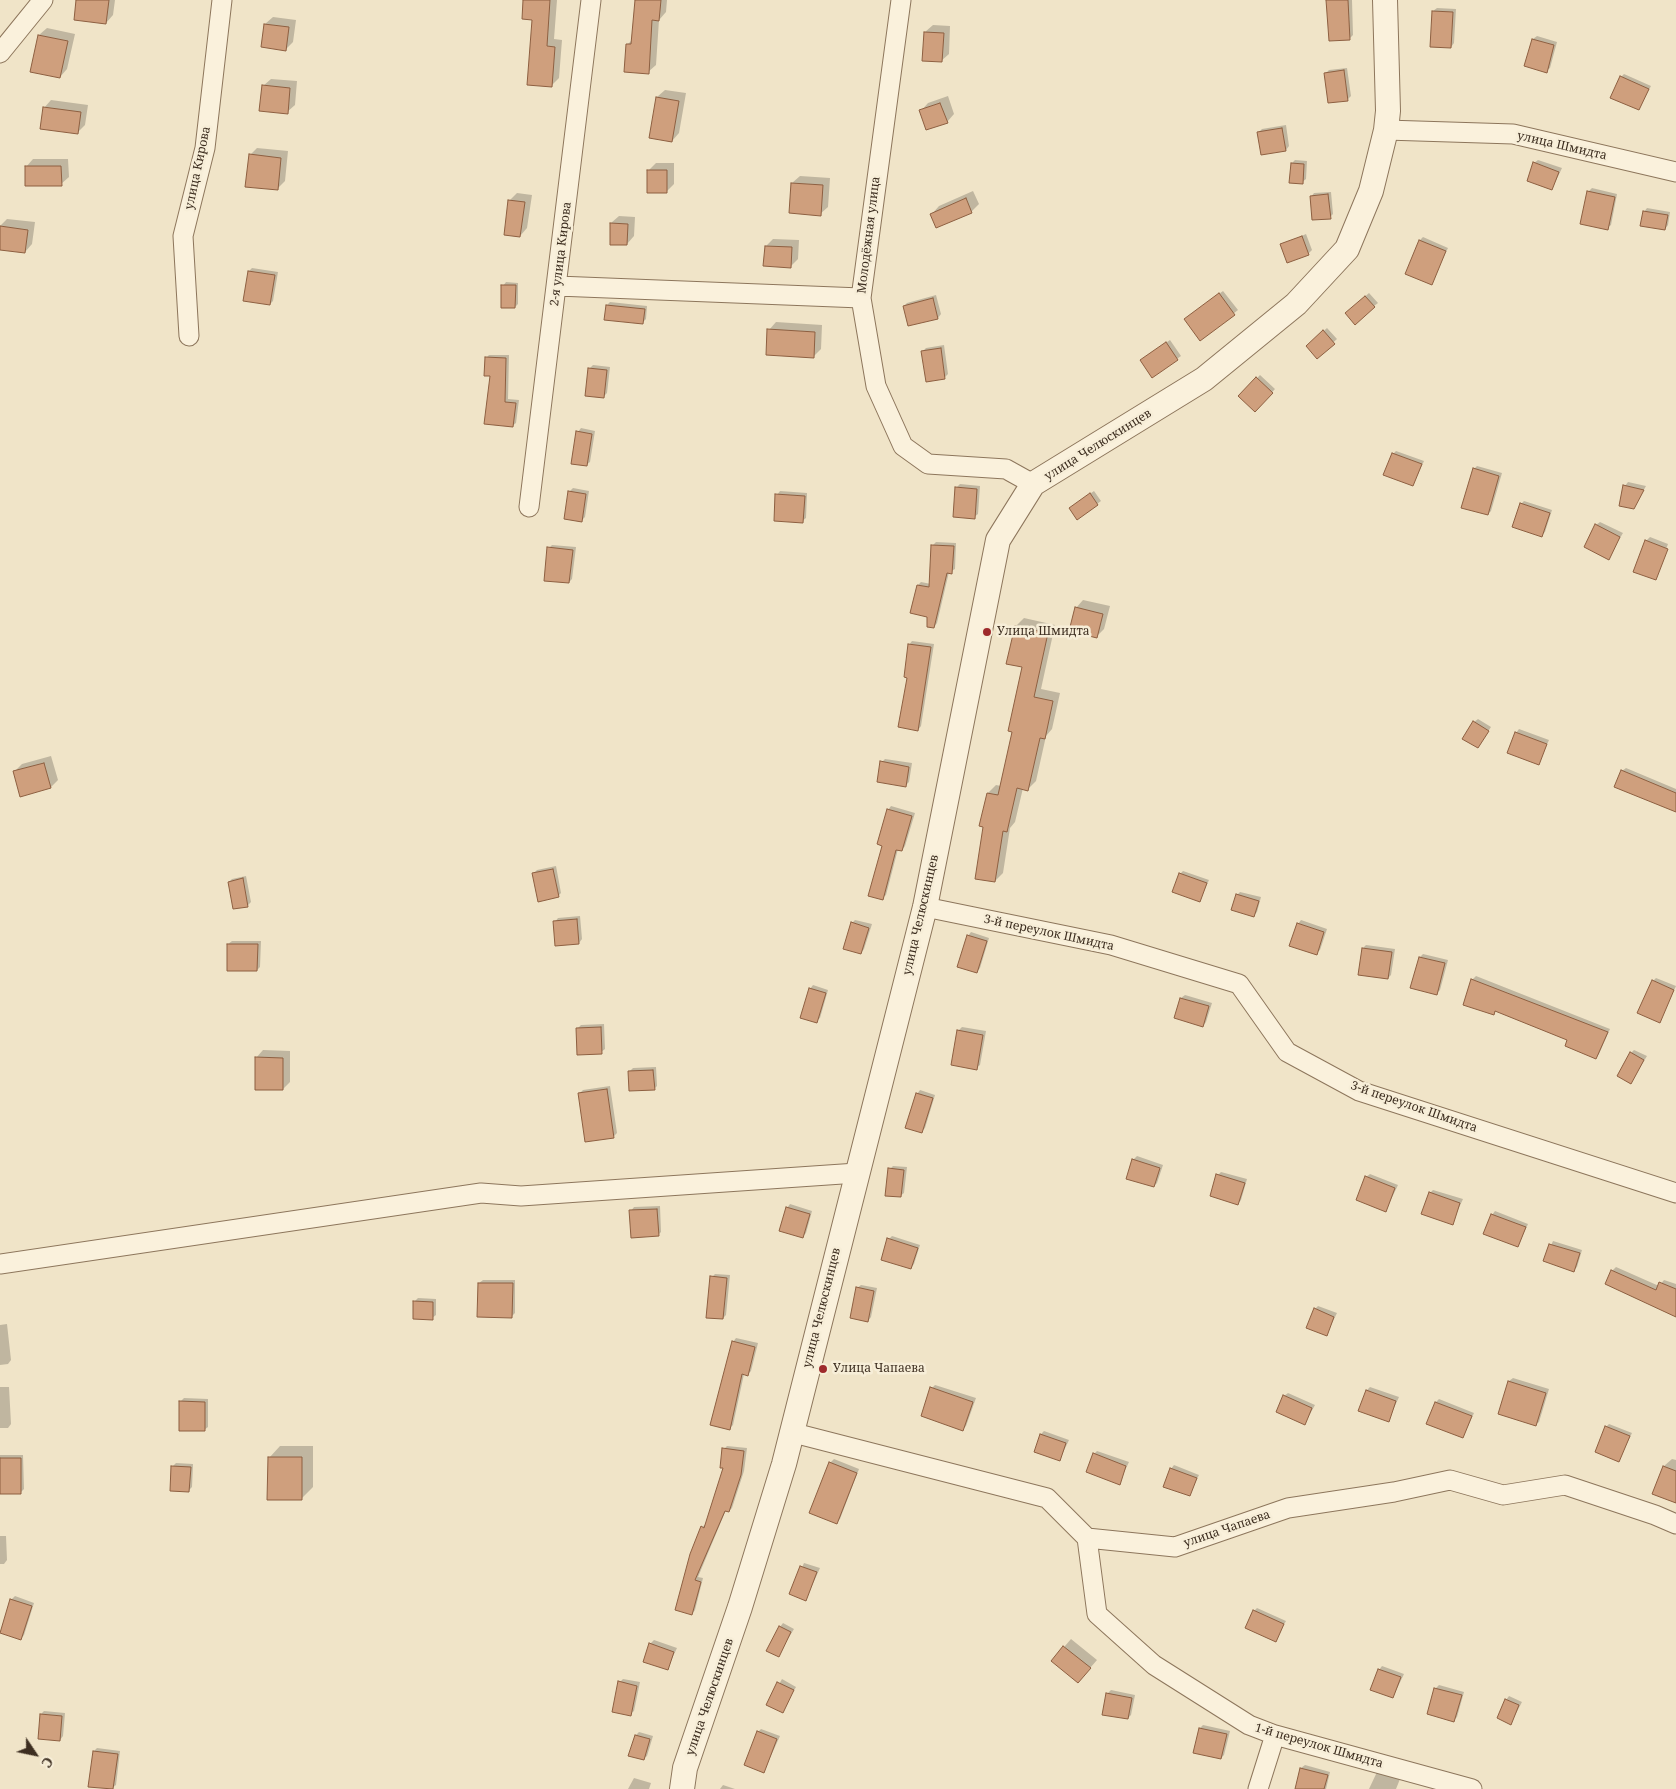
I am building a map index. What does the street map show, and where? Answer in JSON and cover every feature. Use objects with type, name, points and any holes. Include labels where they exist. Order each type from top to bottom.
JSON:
[{"type":"street","points":[[0,54],[43,0]]},
{"type":"street","name":"улица Кирова","points":[[189,336],[183,236],[205,148],[222,0]]},
{"type":"street","name":"2-я улица Кирова","points":[[529,507],[591,0]]},
{"type":"street","name":"Молодёжная улица","points":[[901,0],[861,298],[876,386],[903,446],[928,464],[1006,469],[1033,484]]},
{"type":"street","name":"улица Челюскинцев","points":[[682,1789],[685,1768],[740,1607],[784,1464],[790,1432],[925,907],[998,540],[1033,484],[1204,380],[1296,304],[1347,249],[1371,191],[1386,130],[1385,0]]},
{"type":"street","name":"улица Шмидта","points":[[1386,130],[1513,134],[1676,172]]},
{"type":"street","points":[[557,286],[861,298]]},
{"type":"street","name":"3-й переулок Шмидта","points":[[925,907],[1111,945],[1239,984],[1287,1052],[1360,1091],[1676,1193]]},
{"type":"street","points":[[0,1264],[481,1193],[521,1196],[857,1173]]},
{"type":"street","points":[[790,1432],[1047,1498],[1086,1538]]},
{"type":"street","name":"улица Чапаева","points":[[1086,1538],[1175,1547],[1288,1508],[1394,1492],[1450,1480],[1503,1495],[1565,1485],[1656,1515],[1676,1524]]},
{"type":"street","name":"1-й переулок Шмидта","points":[[1086,1538],[1097,1614],[1154,1665],[1249,1725],[1275,1735],[1472,1789]]},
{"type":"street","points":[[1258,1789],[1275,1735]]},
{"type":"building","points":[[76,0],[109,0],[106,24],[74,20]]},
{"type":"building","points":[[523,0],[550,0],[547,46],[555,47],[552,87],[527,85],[532,20],[522,19]]},
{"type":"building","points":[[635,0],[661,0],[659,21],[652,20],[649,74],[624,72],[626,44],[631,44]]},
{"type":"building","points":[[1326,0],[1348,0],[1350,40],[1329,41]]},
{"type":"building","points":[[1432,11],[1453,12],[1451,48],[1430,47]]},
{"type":"building","points":[[264,24],[289,27],[286,51],[261,47]]},
{"type":"building","points":[[924,32],[944,33],[942,62],[922,61]]},
{"type":"building","points":[[38,35],[68,41],[60,78],[30,72]]},
{"type":"building","points":[[1532,39],[1554,45],[1547,73],[1524,66]]},
{"type":"building","points":[[1344,70],[1348,101],[1328,103],[1324,73]]},
{"type":"building","points":[[1620,76],[1649,89],[1639,110],[1610,98]]},
{"type":"building","points":[[262,85],[290,88],[288,114],[259,111]]},
{"type":"building","points":[[656,97],[679,101],[672,142],[649,138]]},
{"type":"building","points":[[940,103],[948,123],[926,130],[919,110]]},
{"type":"building","points":[[43,107],[81,112],[78,134],[40,129]]},
{"type":"building","points":[[1282,128],[1286,151],[1261,155],[1257,132]]},
{"type":"building","points":[[249,154],[281,158],[278,190],[245,187]]},
{"type":"building","points":[[1533,162],[1559,172],[1552,190],[1527,181]]},
{"type":"building","points":[[1291,163],[1304,164],[1303,184],[1289,183]]},
{"type":"building","points":[[25,166],[61,166],[62,186],[25,186]]},
{"type":"building","points":[[647,170],[667,170],[667,193],[647,193]]},
{"type":"building","points":[[791,183],[823,185],[821,216],[789,213]]},
{"type":"building","points":[[1587,191],[1615,197],[1608,230],[1580,224]]},
{"type":"building","points":[[1328,194],[1331,219],[1312,220],[1310,196]]},
{"type":"building","points":[[966,198],[972,213],[936,228],[930,214]]},
{"type":"building","points":[[508,200],[525,202],[520,237],[504,235]]},
{"type":"building","points":[[1643,211],[1668,215],[1665,230],[1640,226]]},
{"type":"building","points":[[610,223],[628,224],[627,245],[610,245]]},
{"type":"building","points":[[0,226],[28,230],[25,253],[0,250]]},
{"type":"building","points":[[1302,236],[1309,255],[1287,263],[1280,244]]},
{"type":"building","points":[[1419,240],[1446,251],[1432,285],[1405,274]]},
{"type":"building","points":[[765,246],[792,247],[791,268],[763,266]]},
{"type":"building","points":[[248,271],[275,275],[270,305],[243,301]]},
{"type":"building","points":[[501,285],[516,285],[515,308],[501,308]]},
{"type":"building","points":[[1219,293],[1235,315],[1200,341],[1184,319]]},
{"type":"building","points":[[1365,296],[1375,307],[1355,325],[1345,313]]},
{"type":"building","points":[[933,298],[938,319],[908,326],[903,306]]},
{"type":"building","points":[[606,305],[645,309],[643,324],[604,320]]},
{"type":"building","points":[[767,329],[815,332],[814,358],[766,355]]},
{"type":"building","points":[[1323,330],[1335,344],[1317,359],[1306,346]]},
{"type":"building","points":[[1166,342],[1178,360],[1152,378],[1140,360]]},
{"type":"building","points":[[941,348],[945,379],[926,382],[921,351]]},
{"type":"building","points":[[485,357],[506,358],[505,402],[516,403],[513,427],[484,424],[490,376],[484,376]]},
{"type":"building","points":[[588,368],[607,370],[604,398],[585,396]]},
{"type":"building","points":[[1256,377],[1273,393],[1255,412],[1238,396]]},
{"type":"building","points":[[576,431],[592,434],[587,466],[571,464]]},
{"type":"building","points":[[1392,453],[1422,464],[1413,486],[1383,475]]},
{"type":"building","points":[[1473,468],[1499,476],[1488,515],[1461,508]]},
{"type":"building","points":[[1623,485],[1644,490],[1634,509],[1619,506]]},
{"type":"building","points":[[955,487],[977,489],[975,519],[953,517]]},
{"type":"building","points":[[568,491],[586,494],[582,522],[564,519]]},
{"type":"building","points":[[1090,493],[1098,505],[1077,520],[1069,508]]},
{"type":"building","points":[[775,494],[805,496],[803,523],[774,521]]},
{"type":"building","points":[[1520,503],[1550,513],[1542,537],[1512,527]]},
{"type":"building","points":[[1595,524],[1620,537],[1609,560],[1584,547]]},
{"type":"building","points":[[1645,540],[1668,549],[1656,580],[1633,572]]},
{"type":"building","points":[[931,545],[954,546],[952,574],[947,573],[934,628],[927,627],[927,617],[910,613],[917,585],[929,587]]},
{"type":"building","points":[[547,547],[573,550],[569,583],[544,581]]},
{"type":"building","points":[[1075,607],[1103,614],[1097,638],[1069,631]]},
{"type":"building","points":[[1015,626],[1048,633],[1034,697],[1053,701],[1045,739],[1040,738],[1028,791],[1017,788],[1007,832],[1003,831],[995,882],[975,879],[983,827],[979,826],[987,793],[998,795],[1012,732],[1008,731],[1022,667],[1006,664]]},
{"type":"building","points":[[908,644],[931,647],[918,731],[898,727],[907,678],[904,677]]},
{"type":"building","points":[[1473,721],[1489,731],[1478,748],[1462,739]]},
{"type":"building","points":[[1515,732],[1547,744],[1539,765],[1507,753]]},
{"type":"building","points":[[880,761],[909,767],[906,787],[877,782]]},
{"type":"building","points":[[44,763],[51,788],[20,797],[13,771]]},
{"type":"building","points":[[1621,770],[1676,793],[1676,812],[1614,787]]},
{"type":"building","points":[[887,809],[912,816],[902,851],[896,850],[883,900],[868,896],[882,846],[877,844]]},
{"type":"building","points":[[553,869],[559,897],[538,902],[532,873]]},
{"type":"building","points":[[1179,873],[1207,883],[1200,902],[1172,892]]},
{"type":"building","points":[[243,878],[248,907],[233,909],[228,882]]},
{"type":"building","points":[[1236,894],[1259,901],[1254,917],[1231,910]]},
{"type":"building","points":[[577,919],[579,944],[555,946],[553,921]]},
{"type":"building","points":[[851,922],[869,928],[861,954],[843,949]]},
{"type":"building","points":[[1297,923],[1324,932],[1317,955],[1289,946]]},
{"type":"building","points":[[967,935],[987,941],[977,973],[957,967]]},
{"type":"building","points":[[227,944],[258,944],[257,971],[227,971]]},
{"type":"building","points":[[1362,948],[1392,952],[1388,979],[1358,975]]},
{"type":"building","points":[[1419,957],[1445,963],[1437,995],[1410,988]]},
{"type":"building","points":[[1471,979],[1608,1032],[1596,1059],[1565,1046],[1567,1040],[1495,1011],[1494,1015],[1463,1005]]},
{"type":"building","points":[[1652,980],[1674,990],[1660,1023],[1637,1013]]},
{"type":"building","points":[[809,988],[826,993],[817,1023],[800,1018]]},
{"type":"building","points":[[1180,998],[1209,1006],[1203,1027],[1174,1018]]},
{"type":"building","points":[[601,1027],[602,1054],[577,1055],[576,1028]]},
{"type":"building","points":[[957,1030],[983,1035],[977,1070],[951,1065]]},
{"type":"building","points":[[1630,1052],[1644,1060],[1631,1084],[1617,1076]]},
{"type":"building","points":[[255,1057],[283,1058],[283,1090],[255,1090]]},
{"type":"building","points":[[653,1070],[655,1090],[629,1091],[628,1071]]},
{"type":"building","points":[[607,1089],[614,1138],[585,1142],[578,1093]]},
{"type":"building","points":[[916,1093],[933,1098],[922,1133],[905,1128]]},
{"type":"building","points":[[1132,1159],[1160,1168],[1154,1187],[1126,1179]]},
{"type":"building","points":[[888,1168],[904,1170],[901,1197],[885,1196]]},
{"type":"building","points":[[1216,1174],[1245,1183],[1238,1205],[1210,1196]]},
{"type":"building","points":[[1365,1176],[1395,1188],[1386,1212],[1356,1200]]},
{"type":"building","points":[[1429,1192],[1460,1203],[1453,1225],[1421,1214]]},
{"type":"building","points":[[786,1207],[810,1214],[803,1238],[779,1231]]},
{"type":"building","points":[[657,1209],[659,1236],[631,1238],[629,1210]]},
{"type":"building","points":[[1491,1214],[1526,1227],[1518,1247],[1483,1234]]},
{"type":"building","points":[[887,1238],[918,1248],[911,1269],[881,1260]]},
{"type":"building","points":[[1549,1244],[1580,1253],[1574,1272],[1543,1261]]},
{"type":"building","points":[[1611,1270],[1656,1290],[1659,1282],[1676,1289],[1676,1317],[1605,1284]]},
{"type":"building","points":[[710,1276],[727,1278],[723,1319],[706,1318]]},
{"type":"building","points":[[478,1283],[513,1283],[512,1318],[477,1317]]},
{"type":"building","points":[[856,1287],[874,1291],[868,1322],[850,1318]]},
{"type":"building","points":[[413,1301],[433,1302],[433,1320],[413,1319]]},
{"type":"building","points":[[1314,1308],[1334,1317],[1327,1336],[1306,1328]]},
{"type":"building","points":[[732,1341],[755,1347],[748,1376],[742,1374],[730,1430],[710,1425]]},
{"type":"building","points":[[1508,1381],[1546,1393],[1536,1426],[1498,1414]]},
{"type":"building","points":[[930,1387],[973,1402],[963,1431],[921,1416]]},
{"type":"building","points":[[1366,1390],[1396,1401],[1389,1422],[1358,1411]]},
{"type":"building","points":[[1283,1395],[1312,1408],[1305,1425],[1276,1412]]},
{"type":"building","points":[[179,1401],[205,1402],[205,1431],[179,1431]]},
{"type":"building","points":[[1435,1402],[1472,1416],[1463,1438],[1426,1424]]},
{"type":"building","points":[[1605,1426],[1630,1436],[1619,1462],[1595,1452]]},
{"type":"building","points":[[1040,1434],[1066,1443],[1060,1461],[1034,1452]]},
{"type":"building","points":[[722,1448],[744,1451],[741,1475],[729,1512],[725,1511],[695,1580],[701,1582],[692,1615],[675,1610],[690,1554],[701,1526],[704,1528],[723,1468],[720,1468]]},
{"type":"building","points":[[1093,1453],[1126,1466],[1120,1485],[1086,1472]]},
{"type":"building","points":[[268,1457],[302,1457],[302,1500],[267,1500]]},
{"type":"building","points":[[0,1458],[21,1458],[21,1494],[0,1494]]},
{"type":"building","points":[[829,1462],[857,1473],[837,1524],[809,1513]]},
{"type":"building","points":[[171,1466],[191,1467],[189,1492],[170,1491]]},
{"type":"building","points":[[1663,1466],[1676,1471],[1676,1503],[1652,1494]]},
{"type":"building","points":[[1170,1468],[1197,1478],[1190,1496],[1163,1487]]},
{"type":"building","points":[[800,1566],[817,1572],[806,1601],[789,1594]]},
{"type":"building","points":[[10,1599],[32,1606],[21,1640],[0,1633]]},
{"type":"building","points":[[1253,1610],[1284,1624],[1276,1642],[1245,1628]]},
{"type":"building","points":[[779,1626],[791,1632],[779,1657],[766,1651]]},
{"type":"building","points":[[649,1643],[674,1652],[668,1670],[643,1662]]},
{"type":"building","points":[[1063,1646],[1091,1668],[1078,1683],[1051,1661]]},
{"type":"building","points":[[1378,1669],[1401,1677],[1393,1698],[1370,1690]]},
{"type":"building","points":[[618,1681],[637,1686],[631,1716],[612,1712]]},
{"type":"building","points":[[777,1682],[794,1690],[783,1713],[766,1705]]},
{"type":"building","points":[[1434,1688],[1462,1695],[1454,1722],[1427,1714]]},
{"type":"building","points":[[1106,1693],[1132,1698],[1128,1719],[1102,1715]]},
{"type":"building","points":[[1505,1699],[1519,1705],[1511,1725],[1497,1718]]},
{"type":"building","points":[[40,1714],[62,1716],[60,1741],[38,1739]]},
{"type":"building","points":[[1199,1728],[1227,1734],[1221,1759],[1193,1753]]},
{"type":"building","points":[[757,1731],[777,1739],[764,1773],[744,1765]]},
{"type":"building","points":[[635,1735],[650,1739],[644,1760],[628,1756]]},
{"type":"building","points":[[93,1751],[118,1754],[113,1789],[88,1787]]},
{"type":"building","points":[[1300,1768],[1328,1775],[1324,1789],[1295,1789]]},
{"type":"place","name":"Улица Шмидта","points":[[987,632]]},
{"type":"place","name":"Улица Чапаева","points":[[823,1369]]}]
